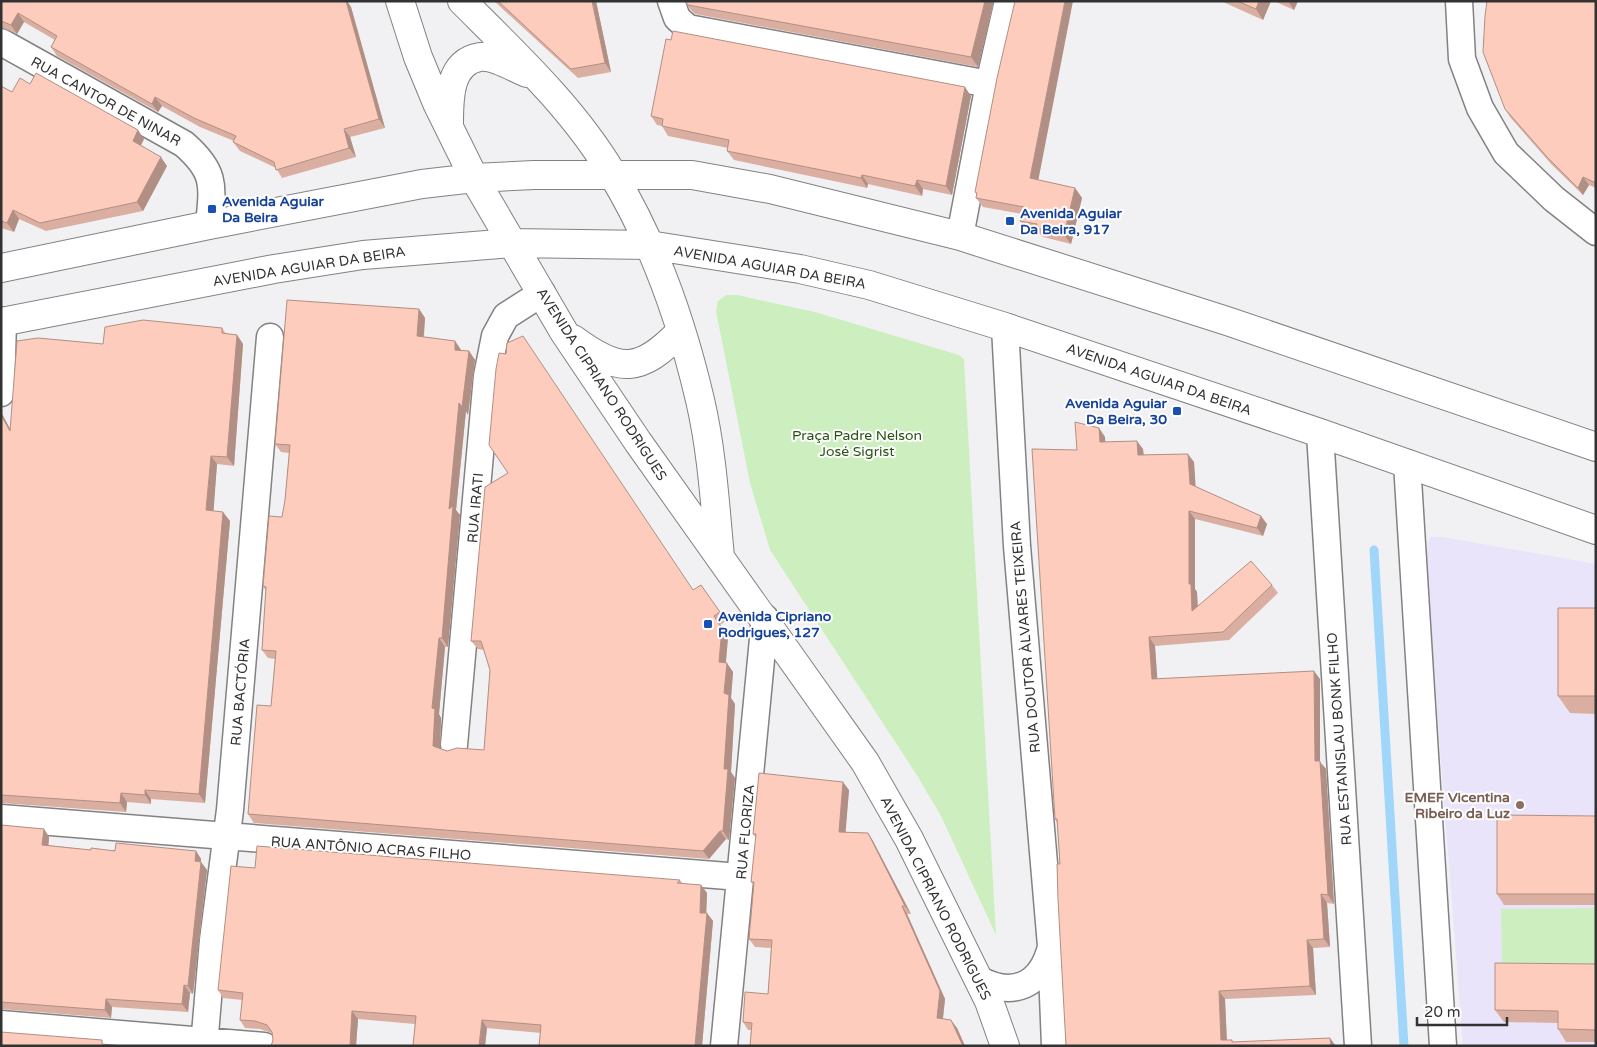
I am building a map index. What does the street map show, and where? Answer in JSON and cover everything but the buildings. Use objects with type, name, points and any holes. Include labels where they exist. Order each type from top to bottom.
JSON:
[{"type":"main road","name":"AVENIDA CIPRIANO RODRIGUES","points":[[400,1],[418,57],[474,178],[564,332],[720,559],[765,618],[865,762],[909,839],[989,1002],[1005,1046]]},
{"type":"main road","points":[[462,1],[538,78],[578,124],[613,174],[649,245],[680,332],[700,401],[720,559]]},
{"type":"main road","points":[[450,129],[449,99],[455,76],[465,64],[480,57],[497,60],[538,78]]},
{"type":"main road","points":[[1,268],[422,184],[474,178],[613,174],[692,175],[770,189],[960,236],[1314,350],[1596,447]]},
{"type":"main road","name":"AVENIDA AGUIAR DA BEIRA","points":[[2,321],[274,269],[363,255],[512,243],[649,245],[800,269],[870,285],[1005,327],[1320,433],[1596,530]]},
{"type":"main road","points":[[564,332],[595,353],[611,361],[631,365],[647,361],[663,350],[680,332]]},
{"type":"street","points":[[671,1],[677,18],[688,28],[989,84]]},
{"type":"street","points":[[960,236],[989,84],[1008,1]]},
{"type":"street","points":[[1459,1],[1462,59],[1480,108],[1506,153],[1554,199],[1596,232]]},
{"type":"street","name":"RUA CANTOR DE NINAR","points":[[1,42],[184,144],[201,158],[209,174],[212,194],[209,225]]},
{"type":"street","name":"RUA IRATI","points":[[454,745],[487,376],[495,336],[506,316],[542,293]]},
{"type":"street","points":[[1,393],[2,321]]},
{"type":"street","name":"RUA DOUTOR ÀLVARES TEIXEIRA","points":[[1005,327],[1017,546],[1051,946],[1055,1046]]},
{"type":"street","name":"RUA BACTÓRIA","points":[[204,1043],[213,940],[227,837],[270,337]]},
{"type":"street","name":"RUA ESTANISLAU BONK FILHO","points":[[1320,433],[1358,1046]]},
{"type":"street","points":[[1407,463],[1443,1046]]},
{"type":"street","name":"RUA FLORIZA","points":[[724,1046],[765,618]]},
{"type":"street","name":"RUA ANTÔNIO ACRAS FILHO","points":[[1,818],[740,877]]},
{"type":"street","name":"RUA DOUTOR ÀLVARES TEIXEIRA","points":[[978,979],[992,986],[1009,989],[1025,985],[1038,976],[1047,962],[1051,946]]},
{"type":"street","points":[[1,1024],[204,1043],[264,1046]]},
{"type":"shaded area","name":"EMEF Vicentina Ribeiro da Luz","points":[[1430,537],[1443,537],[1596,564],[1596,1046],[1463,1046],[1425,555]]},
{"type":"green space","name":"Praça Padre Nelson José Sigrist","points":[[726,295],[737,295],[815,312],[959,355],[964,359],[996,935],[941,816],[918,777],[770,550],[750,483],[716,311],[718,301]]},
{"type":"green space","points":[[1596,908],[1596,969],[1502,970],[1501,909]]},
{"type":"waterway","points":[[1374,550],[1404,1046]]},
{"type":"place","name":"Avenida Aguiar Da Beira","points":[[212,209]]},
{"type":"place","name":"Avenida Aguiar Da Beira, 917","points":[[1010,221]]},
{"type":"place","name":"Avenida Aguiar Da Beira, 30","points":[[1177,411]]},
{"type":"place","name":"Avenida Cipriano Rodrigues, 127","points":[[708,624]]},
{"type":"place","name":"EMEF Vicentina Ribeiro da Luz","points":[[1520,805]]}]
